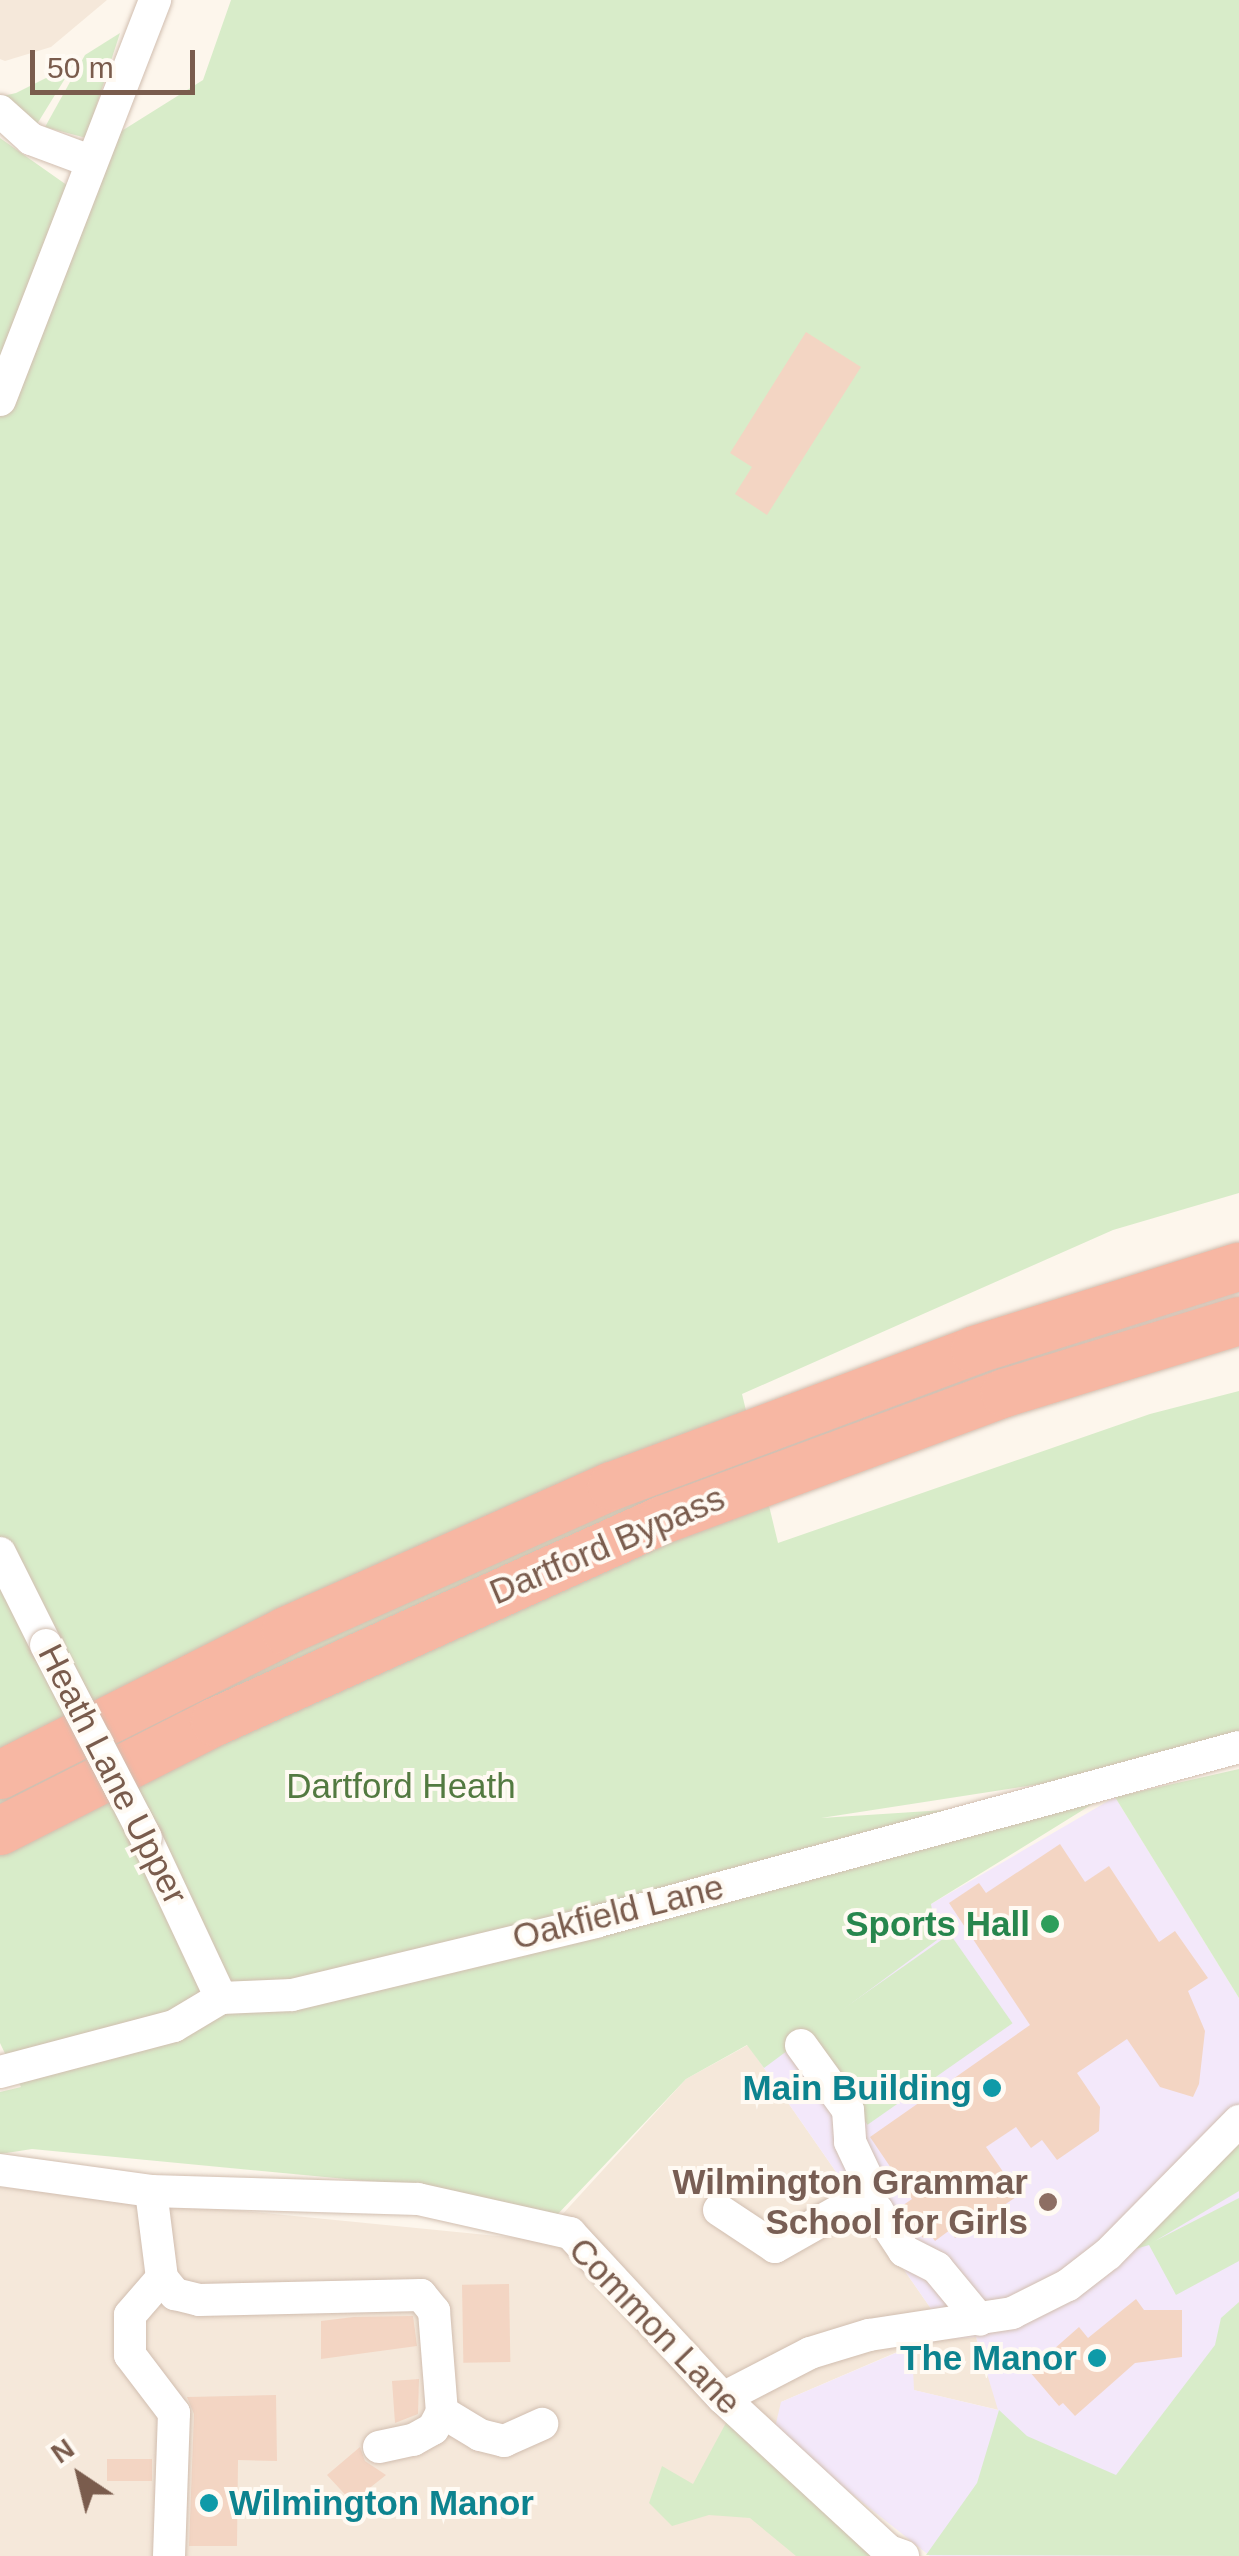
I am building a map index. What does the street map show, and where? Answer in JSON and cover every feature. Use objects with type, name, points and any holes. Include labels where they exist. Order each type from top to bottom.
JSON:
[{"type":"highway","name":"Dartford Bypass","points":[[0,1775],[286,1631],[612,1486],[975,1350],[1239,1267]]},
{"type":"highway","name":"Dartford Bypass","points":[[0,1831],[214,1722],[645,1527],[1005,1393],[1239,1321]]},
{"type":"street","points":[[0,400],[155,0]]},
{"type":"street","points":[[0,111],[31,139],[90,162]]},
{"type":"street","name":"Heath Lane Upper","points":[[0,1553],[146,1838],[221,1998]]},
{"type":"street","name":"Oakfield Lane","points":[[0,2072],[174,2026],[221,1998],[292,1995],[595,1922],[1239,1747]]},
{"type":"street","points":[[719,2210],[774,2247],[862,2204],[869,2182],[850,2142],[848,2110],[801,2045]]},
{"type":"street","points":[[723,2398],[824,2348],[980,2320],[1068,2284],[1108,2254],[1239,2122]]},
{"type":"street","name":"Common Lane","points":[[0,2170],[151,2192],[418,2199],[570,2233],[723,2398],[889,2551],[903,2556]]},
{"type":"street","points":[[151,2192],[162,2278],[176,2294],[199,2300],[421,2295],[434,2311],[442,2412],[433,2429],[414,2440],[380,2447]]},
{"type":"street","points":[[862,2204],[876,2210],[904,2250],[958,2286],[980,2320]]},
{"type":"street","points":[[162,2278],[130,2315],[130,2355],[174,2413],[169,2556]]},
{"type":"street","points":[[442,2412],[480,2435],[504,2441],[542,2424]]},
{"type":"shaded area","points":[[0,0],[107,0],[51,47],[5,61],[0,59]]},
{"type":"shaded area","name":"Wilmington Grammar School for Girls","points":[[1115,1797],[1239,1998],[1239,2556],[930,2556],[774,2432],[781,2402],[912,2346],[914,2390],[998,2410],[976,2337],[952,2339],[748,2045],[931,1904]]},
{"type":"shaded area","points":[[748,2045],[952,2339],[976,2337],[999,2410],[913,2390],[911,2346],[781,2402],[885,2556],[0,2556],[0,2187],[539,2240],[686,2079]]},
{"type":"green space","name":"Dartford Heath","points":[[231,0],[1239,0],[1239,1193],[1113,1230],[742,1394],[778,1543],[1150,1414],[1239,1391],[1239,1737],[1086,1777],[821,1818],[1099,1800],[931,1904],[937,1940],[764,2068],[747,2045],[686,2079],[555,2217],[409,2185],[32,2149],[0,2154],[0,2092],[21,2087],[0,2043],[0,138],[88,200],[112,137],[203,80]]},
{"type":"green space","points":[[120,33],[86,138],[45,127],[85,55]]},
{"type":"green space","points":[[74,64],[34,129],[3,96],[16,93]]},
{"type":"green space","points":[[1239,1769],[1239,1998],[1115,1797]]},
{"type":"green space","points":[[950,1934],[1013,2023],[868,2125],[805,2036]]},
{"type":"green space","points":[[1239,2141],[1239,2191],[1155,2241],[1239,2198],[1239,2261],[1176,2295],[1149,2245],[1129,2251]]},
{"type":"green space","points":[[1239,2302],[1239,2556],[926,2555],[977,2483],[999,2410],[1027,2436],[1116,2475],[1215,2345],[1221,2318]]},
{"type":"green space","points":[[727,2421],[879,2556],[796,2556],[750,2518],[709,2515],[672,2526],[649,2503],[662,2466],[693,2484]]},
{"type":"building","points":[[806,332],[861,367],[767,515],[735,494],[752,467],[730,453]]},
{"type":"building","points":[[1060,1844],[1085,1882],[1109,1866],[1159,1942],[1175,1931],[1208,1978],[1188,1991],[1205,2031],[1199,2084],[1193,2097],[1160,2087],[1127,2039],[1077,2073],[1100,2107],[1099,2131],[1057,2160],[1042,2140],[1031,2148],[1016,2127],[986,2147],[1019,2195],[955,2238],[950,2230],[935,2241],[930,2234],[923,2238],[899,2208],[912,2199],[870,2137],[1030,2025],[949,1903],[979,1883],[986,1893]]},
{"type":"building","points":[[509,2284],[510,2362],[463,2363],[462,2285]]},
{"type":"building","name":"The Manor","points":[[1136,2299],[1144,2310],[1182,2310],[1182,2357],[1135,2363],[1075,2416],[1063,2403],[1059,2406],[1029,2371],[1079,2327],[1088,2338]]},
{"type":"building","points":[[413,2316],[417,2346],[321,2359],[321,2321]]},
{"type":"building","points":[[419,2379],[418,2414],[395,2423],[392,2381]]},
{"type":"building","name":"Wilmington Manor","points":[[276,2395],[277,2461],[238,2460],[237,2546],[189,2546],[194,2414],[187,2397]]},
{"type":"building","points":[[360,2447],[365,2461],[386,2475],[352,2502],[327,2475]]},
{"type":"building","points":[[107,2459],[152,2459],[152,2481],[107,2481]]},
{"type":"place","name":"Sports Hall","points":[[1050,1924]]},
{"type":"place","name":"Main Building","points":[[992,2088]]},
{"type":"place","name":"Wilmington Grammar School for Girls","points":[[1048,2202]]},
{"type":"place","name":"The Manor","points":[[1097,2358]]},
{"type":"place","name":"Wilmington Manor","points":[[209,2503]]}]
